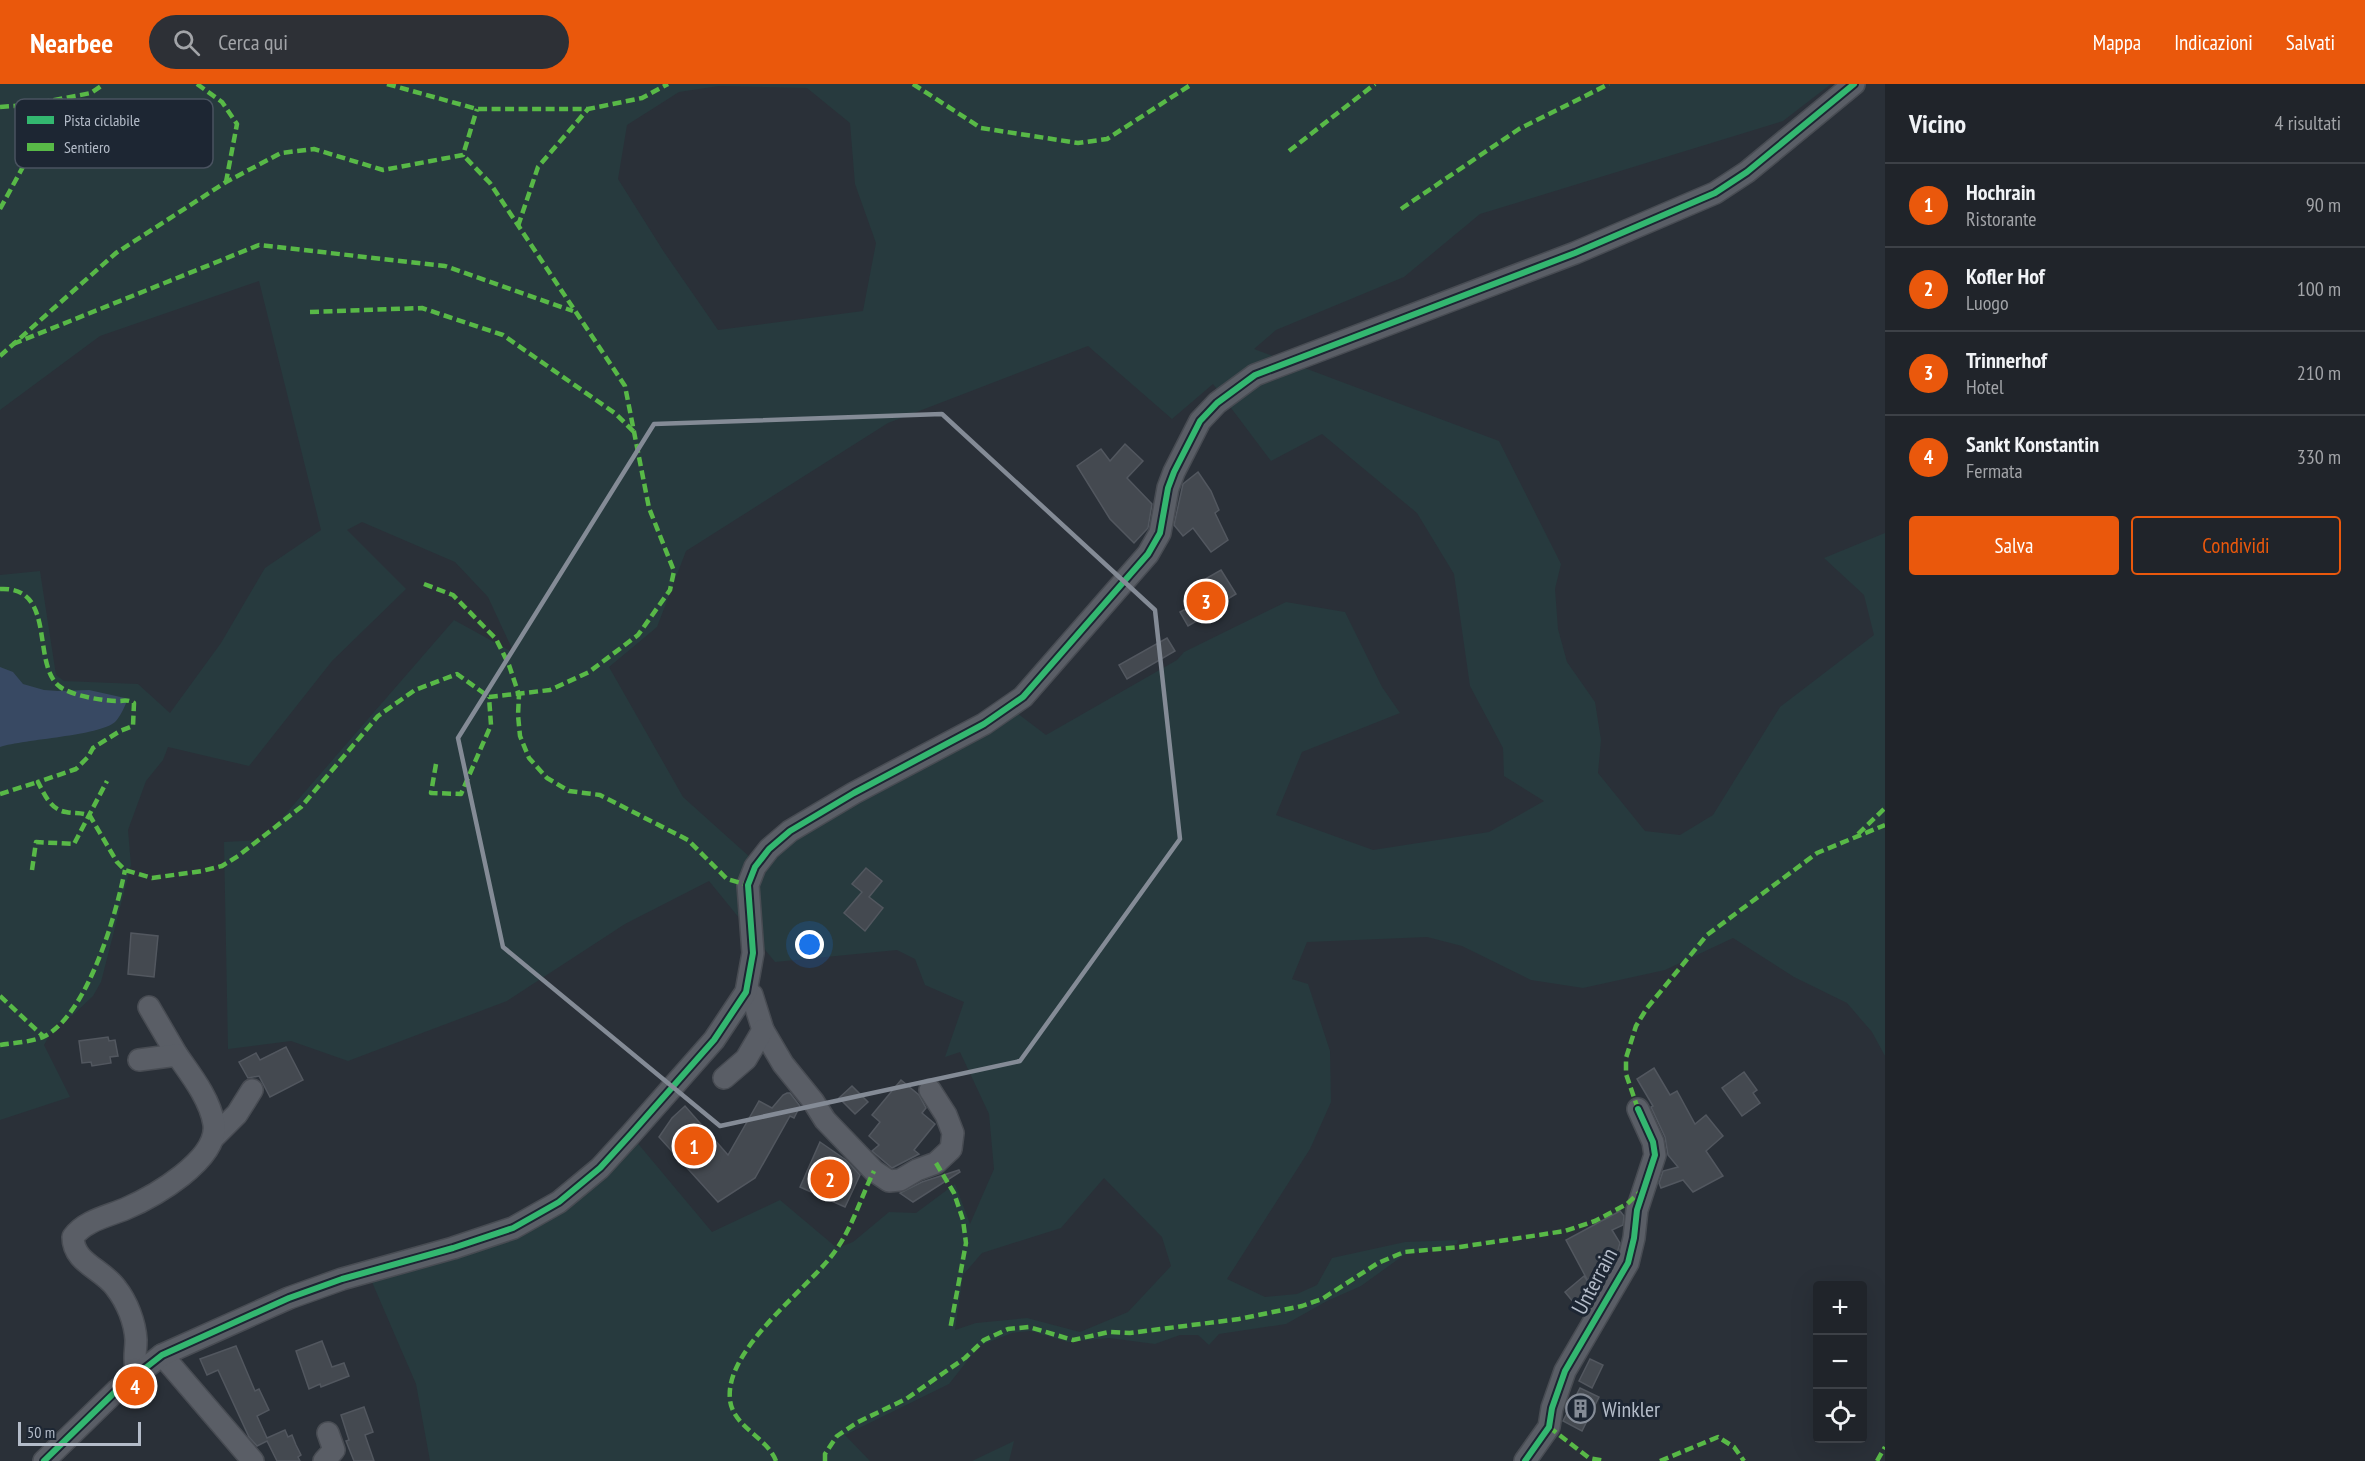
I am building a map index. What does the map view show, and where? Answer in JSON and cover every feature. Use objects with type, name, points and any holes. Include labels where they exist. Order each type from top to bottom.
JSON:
[{"type":"street","points":[[44,1461],[138,1372],[162,1355],[289,1298],[342,1279],[453,1248],[513,1228],[559,1202],[600,1168],[714,1040],[746,992],[753,953],[748,885],[754,867],[769,849],[790,831],[854,793],[984,724],[1023,697],[1149,554],[1160,533],[1168,488],[1174,472],[1200,422],[1217,403],[1255,375],[1575,253],[1715,193],[1774,152],[1854,84]]},
{"type":"street","points":[[746,992],[752,995],[763,1030],[783,1064],[813,1101],[825,1120],[874,1171],[889,1181],[900,1180],[936,1163],[951,1149],[953,1133],[946,1115],[930,1090]]},
{"type":"street","points":[[149,1007],[207,1103],[214,1124],[214,1137]]},
{"type":"street","points":[[724,1078],[746,1059],[763,1030]]},
{"type":"street","points":[[139,1060],[177,1055]]},
{"type":"street","points":[[138,1372],[134,1361],[136,1340],[131,1315],[123,1298],[115,1285],[81,1258],[73,1246],[73,1237],[86,1225],[135,1204],[176,1179],[200,1160],[214,1137],[237,1114],[252,1090]]},
{"type":"street","name":"Unterrain","points":[[1525,1461],[1549,1427],[1552,1408],[1565,1371],[1628,1263],[1637,1210],[1655,1155],[1653,1142],[1638,1109]]},
{"type":"street","points":[[162,1355],[253,1461]]},
{"type":"street","points":[[324,1461],[334,1450],[328,1432]]},
{"type":"highlighted area","points":[[942,414],[1155,610],[1180,839],[1020,1061],[720,1126],[503,947],[458,738],[654,424]]},
{"type":"green space","points":[[0,84],[1831,84],[1783,121],[1480,214],[1404,277],[1276,330],[1254,349],[1499,441],[1561,564],[1555,589],[1558,629],[1567,662],[1595,702],[1601,740],[1598,773],[1645,831],[1680,835],[1713,815],[1780,707],[1874,635],[1864,595],[1824,558],[1885,533],[1885,1056],[1872,1032],[1847,1003],[1794,977],[1733,938],[1665,970],[1583,988],[1531,980],[1462,946],[1427,937],[1307,942],[1292,979],[1308,984],[1330,1051],[1331,1102],[1310,1149],[1227,1279],[1265,1297],[1297,1294],[1317,1285],[1332,1258],[1405,1242],[1458,1240],[1457,1244],[1404,1255],[1361,1286],[1327,1301],[1286,1324],[1219,1334],[1209,1345],[1198,1335],[1180,1335],[1155,1344],[1109,1338],[1068,1342],[1030,1331],[1012,1333],[979,1346],[949,1384],[845,1435],[870,1461],[430,1461],[416,1384],[372,1282],[493,1239],[635,1140],[712,1232],[780,1200],[837,1248],[853,1242],[889,1212],[916,1213],[955,1184],[970,1224],[994,1169],[989,1114],[960,1052],[945,1057],[964,1002],[925,985],[915,959],[897,950],[775,962],[709,881],[625,924],[507,1001],[348,1061],[291,1041],[228,1049],[224,842],[263,840],[454,620],[514,653],[488,597],[455,562],[362,522],[347,530],[406,589],[332,661],[249,766],[168,747],[163,760],[146,781],[128,830],[131,865],[101,982],[93,996],[73,1015],[55,1025],[44,1045],[70,1097],[0,1120],[0,575],[40,571],[56,675],[64,681],[138,684],[170,713],[221,643],[265,568],[321,530],[259,281],[100,336],[0,410]],"holes":[[[719,86],[807,88],[850,123],[855,184],[876,243],[863,311],[718,330],[664,252],[618,179],[627,125],[679,92]],[[1088,346],[1172,419],[1213,384],[1271,461],[1322,434],[1417,513],[1454,574],[1470,686],[1503,748],[1504,776],[1544,801],[1489,832],[1373,850],[1276,815],[1302,752],[1400,713],[1382,687],[1345,612],[1286,602],[1184,652],[1177,660],[1046,735],[1013,710],[752,859],[683,797],[609,667],[657,627],[686,551],[888,423]],[[1104,1178],[1162,1237],[1171,1266],[1128,1312],[1080,1332],[1027,1318],[976,1323],[955,1330],[963,1275],[982,1253],[1061,1228]]]},
{"type":"green space","points":[[1014,1441],[1009,1461],[972,1461]]},
{"type":"water","points":[[0,667],[13,672],[23,684],[44,690],[89,690],[125,698],[127,701],[117,720],[106,727],[0,747]]},
{"type":"building","points":[[1125,444],[1143,461],[1127,478],[1152,504],[1148,528],[1134,543],[1110,519],[1077,466],[1101,449],[1110,461]]},
{"type":"building","points":[[1198,472],[1211,491],[1219,510],[1215,513],[1228,540],[1211,552],[1193,528],[1183,536],[1174,525],[1183,484]]},
{"type":"building","points":[[1221,570],[1236,594],[1198,617],[1200,619],[1188,626],[1180,612],[1191,606],[1185,596],[1209,581],[1207,578]]},
{"type":"building","points":[[1167,638],[1175,651],[1127,679],[1119,665]]},
{"type":"building","points":[[866,868],[882,881],[869,897],[883,908],[865,931],[844,913],[862,892],[852,884]]},
{"type":"building","points":[[131,933],[158,936],[154,977],[128,974]]},
{"type":"building","points":[[108,1037],[109,1041],[115,1040],[118,1056],[110,1057],[111,1063],[92,1066],[91,1062],[82,1063],[79,1041]]},
{"type":"building","points":[[286,1047],[303,1080],[270,1097],[259,1076],[248,1078],[239,1062],[256,1053],[260,1060]]},
{"type":"building","points":[[1654,1068],[1670,1095],[1677,1091],[1695,1124],[1706,1115],[1723,1136],[1706,1151],[1723,1176],[1693,1192],[1683,1180],[1661,1188],[1659,1183],[1663,1171],[1678,1167],[1668,1155],[1665,1137],[1651,1107],[1653,1106],[1637,1079]]},
{"type":"building","points":[[1744,1072],[1757,1090],[1753,1093],[1760,1103],[1742,1116],[1722,1088]]},
{"type":"building","points":[[901,1080],[919,1095],[926,1108],[922,1113],[935,1124],[914,1150],[919,1154],[892,1168],[872,1151],[879,1145],[869,1136],[880,1122],[872,1115]]},
{"type":"building","points":[[852,1086],[868,1102],[855,1114],[839,1098]]},
{"type":"building","points":[[787,1093],[790,1093],[800,1106],[794,1118],[790,1116],[755,1178],[718,1202],[659,1137],[672,1118],[685,1106],[728,1155],[759,1101],[772,1108]]},
{"type":"building","points":[[820,1142],[846,1160],[860,1175],[845,1207],[800,1187]]},
{"type":"building","points":[[959,1170],[960,1172],[913,1202],[900,1193],[922,1182]]},
{"type":"building","points":[[1620,1211],[1624,1216],[1623,1225],[1612,1230],[1620,1243],[1618,1250],[1609,1258],[1613,1263],[1606,1276],[1590,1285],[1596,1292],[1583,1314],[1565,1292],[1584,1276],[1589,1283],[1566,1240]]},
{"type":"building","points":[[322,1341],[332,1367],[344,1363],[349,1376],[321,1387],[320,1384],[309,1389],[296,1351]]},
{"type":"building","points":[[236,1346],[255,1391],[259,1389],[269,1410],[257,1416],[267,1438],[285,1430],[288,1437],[292,1435],[301,1455],[298,1457],[300,1461],[277,1461],[267,1441],[257,1446],[249,1437],[218,1370],[207,1375],[200,1359]]},
{"type":"building","points":[[1590,1359],[1603,1365],[1592,1388],[1579,1381]]},
{"type":"building","name":"Winkler","points":[[1580,1388],[1599,1397],[1582,1431],[1563,1421]]},
{"type":"building","points":[[364,1407],[373,1432],[365,1435],[374,1461],[354,1461],[346,1441],[349,1440],[341,1415]]},
{"type":"marked path","points":[[60,99],[91,93],[104,84]]},
{"type":"marked path","points":[[197,84],[222,102],[237,124],[226,182]]},
{"type":"marked path","points":[[387,84],[477,109],[588,109],[642,98],[668,84]]},
{"type":"marked path","points":[[913,84],[981,128],[1078,143],[1107,139],[1192,84]]},
{"type":"marked path","points":[[1289,151],[1375,84]]},
{"type":"marked path","points":[[1401,209],[1519,129],[1609,84]]},
{"type":"marked path","points":[[0,107],[15,106]]},
{"type":"marked path","points":[[0,356],[116,253],[226,182],[281,153],[314,149],[383,170],[463,155],[477,109]]},
{"type":"marked path","points":[[518,226],[538,167],[588,109]]},
{"type":"marked path","points":[[0,589],[18,591],[29,600],[36,612],[46,661],[51,675],[59,686],[86,697],[134,703],[133,726],[120,731],[93,748],[76,769],[38,782],[56,808],[90,816],[117,862],[125,870],[152,878],[222,866],[238,856],[301,807],[378,716],[415,690],[457,674],[489,697],[550,690],[589,672],[638,635],[670,590],[674,571],[649,508],[625,386],[490,183],[463,155]]},
{"type":"marked path","points":[[0,209],[22,168]]},
{"type":"marked path","points":[[13,344],[259,245],[445,266],[573,311]]},
{"type":"marked path","points":[[310,312],[422,308],[503,335],[616,414],[635,433]]},
{"type":"marked path","points":[[424,584],[453,595],[496,639],[509,665],[519,695],[520,736],[529,758],[547,778],[569,791],[600,795],[688,840],[727,879],[748,885]]},
{"type":"marked path","points":[[436,764],[431,793],[461,794],[491,725],[489,697]]},
{"type":"marked path","points":[[32,870],[36,842],[74,844],[107,781]]},
{"type":"marked path","points":[[0,794],[38,782]]},
{"type":"marked path","points":[[1858,834],[1885,808]]},
{"type":"marked path","points":[[1638,1109],[1626,1074],[1626,1058],[1636,1026],[1647,1008],[1707,935],[1817,853],[1885,825]]},
{"type":"marked path","points":[[0,1045],[45,1036],[60,1024],[74,1007],[98,961],[115,912],[125,870]]},
{"type":"marked path","points":[[0,996],[44,1037]]},
{"type":"marked path","points":[[936,1163],[954,1193],[963,1220],[966,1243],[950,1330]]},
{"type":"marked path","points":[[776,1461],[772,1453],[737,1418],[732,1409],[730,1400],[732,1380],[740,1360],[754,1340],[836,1250],[852,1221],[874,1171]]},
{"type":"marked path","points":[[825,1461],[825,1454],[837,1436],[858,1422],[906,1399],[965,1358],[984,1340],[1008,1329],[1029,1327],[1073,1340],[1109,1332],[1130,1333],[1239,1319],[1302,1306],[1322,1299],[1378,1263],[1404,1252],[1460,1247],[1565,1231],[1595,1221],[1627,1204],[1641,1191]]},
{"type":"marked path","points":[[1549,1427],[1589,1458],[1605,1461]]},
{"type":"marked path","points":[[1660,1461],[1718,1437],[1734,1447],[1744,1461]]},
{"type":"marked path","points":[[1877,1461],[1885,1447]]},
{"type":"cycle path","points":[[44,1461],[116,1391],[162,1355],[289,1298],[342,1279],[453,1248],[513,1228],[559,1202],[600,1168],[714,1040],[746,992],[753,953],[748,885],[755,867],[769,849],[790,831],[854,793],[984,724],[1023,697],[1148,554],[1160,533],[1168,488],[1174,472],[1200,421],[1217,403],[1255,375],[1575,253],[1715,193],[1747,172],[1854,84]]},
{"type":"cycle path","points":[[1525,1461],[1549,1427],[1552,1408],[1565,1371],[1628,1263],[1637,1210],[1655,1155],[1653,1142],[1638,1109]]},
{"type":"place","name":"Trinnerhof","points":[[1206,601]]},
{"type":"place","name":"Hochrain","points":[[694,1146]]},
{"type":"place","name":"Kofler Hof","points":[[830,1179]]},
{"type":"place","name":"Sankt Konstantin","points":[[135,1386]]},
{"type":"place","name":"Winkler","points":[[1581,1409]]}]
